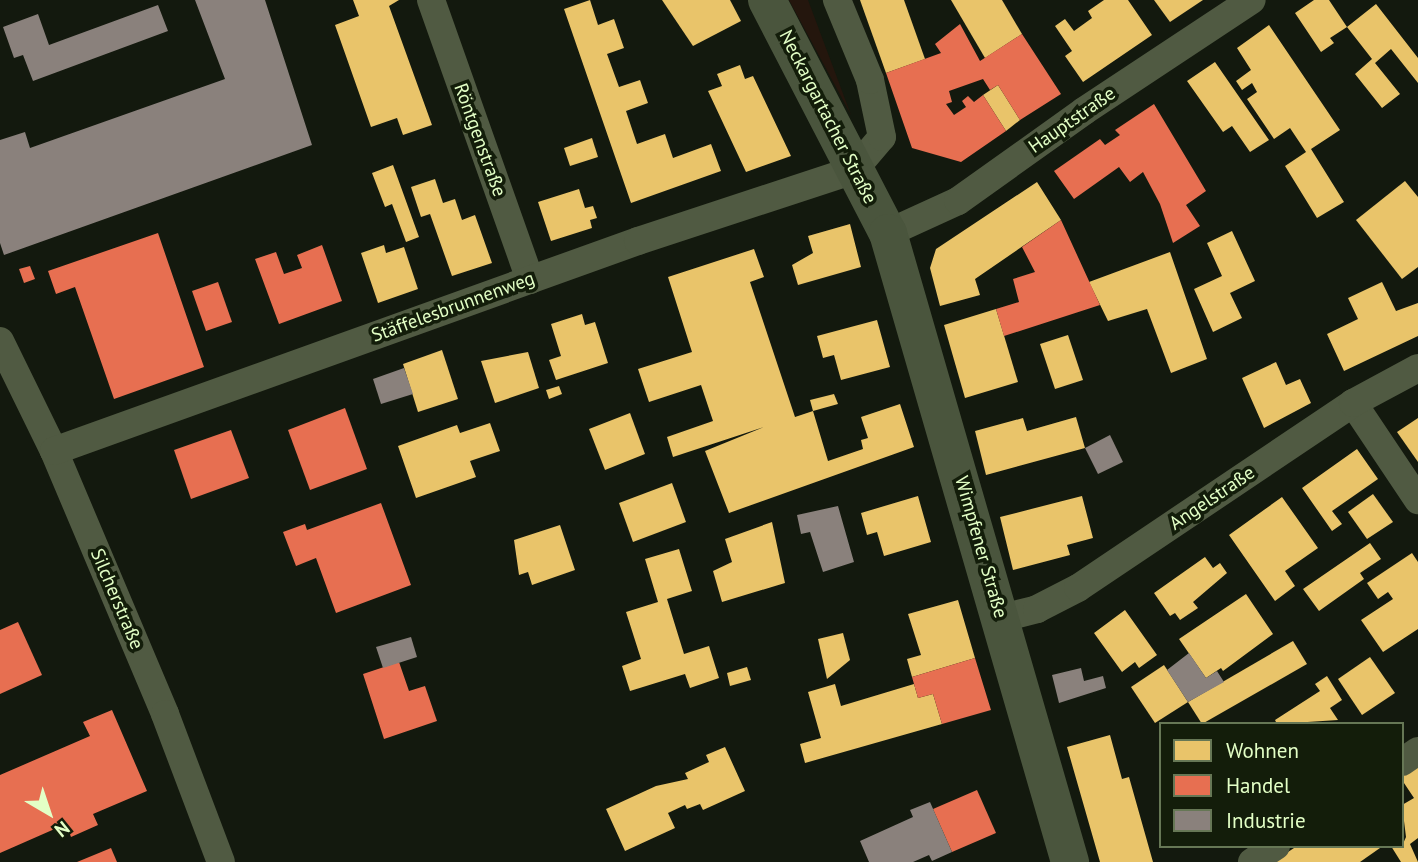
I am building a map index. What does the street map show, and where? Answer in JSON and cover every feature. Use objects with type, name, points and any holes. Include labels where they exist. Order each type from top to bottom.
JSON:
[{"type":"street","name":"Röntgenstraße","points":[[430,0],[530,280]]},
{"type":"street","name":"Neckargartacher Straße","points":[[767,0],[888,233]]},
{"type":"street","points":[[837,0],[870,80],[882,137],[854,170]]},
{"type":"street","name":"Hauptstraße","points":[[888,233],[958,201],[1084,111],[1252,0]]},
{"type":"street","name":"Stäffelesbrunnenweg","points":[[54,451],[530,280],[854,170]]},
{"type":"street","name":"Wimpfener Straße","points":[[888,233],[1002,618],[1070,862]]},
{"type":"street","name":"Silcherstraße","points":[[0,341],[54,451],[165,714],[221,862]]},
{"type":"street","name":"Angelstraße","points":[[1002,618],[1037,609],[1078,588],[1353,403],[1418,368]]},
{"type":"street","points":[[1353,403],[1418,500]]},
{"type":"street","points":[[1252,862],[1273,848]]},
{"type":"shaded area","points":[[789,0],[808,0],[851,115]]},
{"type":"building: Wohnen","points":[[353,0],[399,0],[389,6],[432,125],[403,135],[397,118],[371,127],[335,25],[359,16]]},
{"type":"building: Wohnen","points":[[590,0],[598,25],[614,19],[624,48],[607,54],[619,87],[640,80],[648,103],[626,111],[637,144],[665,134],[673,158],[711,144],[721,171],[631,203],[564,9]]},
{"type":"building: Wohnen","points":[[662,0],[730,0],[741,21],[693,46]]},
{"type":"building: Wohnen","points":[[860,0],[904,0],[925,59],[886,73]]},
{"type":"building: Wohnen","points":[[951,0],[1002,0],[1022,34],[985,58]]},
{"type":"building: Wohnen","points":[[1104,0],[1128,0],[1152,35],[1083,82],[1065,56],[1072,51],[1055,26],[1065,19],[1074,31],[1092,18],[1088,11]]},
{"type":"building: Wohnen","points":[[1154,0],[1203,0],[1170,22]]},
{"type":"building: Wohnen","points":[[1314,0],[1329,0],[1347,27],[1330,38],[1334,43],[1321,52],[1295,13]]},
{"type":"building: Wohnen","points":[[1376,4],[1418,58],[1418,83],[1391,49],[1375,63],[1400,94],[1382,108],[1355,74],[1372,59],[1347,27]]},
{"type":"building: Wohnen","points":[[1269,25],[1340,130],[1311,149],[1344,202],[1317,218],[1285,166],[1306,152],[1290,128],[1274,139],[1247,99],[1257,92],[1252,83],[1242,90],[1236,81],[1251,70],[1237,48]]},
{"type":"building: Wohnen","points":[[1215,62],[1269,140],[1250,152],[1232,126],[1223,132],[1187,81]]},
{"type":"building: Wohnen","points":[[740,65],[745,79],[753,76],[791,156],[746,172],[708,91],[722,86],[717,74]]},
{"type":"building: Wohnen","points":[[998,85],[1020,120],[1006,131],[983,95]]},
{"type":"building: Wohnen","points":[[592,138],[598,157],[570,166],[564,148]]},
{"type":"building: Wohnen","points":[[393,165],[419,237],[406,242],[392,204],[385,207],[372,173]]},
{"type":"building: Wohnen","points":[[435,179],[443,203],[455,199],[462,220],[475,215],[492,263],[452,276],[430,214],[421,217],[411,187]]},
{"type":"building: Wohnen","points":[[1405,181],[1418,197],[1418,267],[1402,279],[1356,220]]},
{"type":"building: Wohnen","points":[[1037,182],[1061,220],[975,279],[980,295],[940,306],[930,268],[936,249]]},
{"type":"building: Wohnen","points":[[579,189],[585,208],[593,206],[597,218],[590,220],[592,228],[551,241],[538,202]]},
{"type":"building: Wohnen","points":[[850,224],[861,267],[798,285],[792,265],[813,253],[808,236]]},
{"type":"building: Wohnen","points":[[1232,231],[1255,281],[1230,293],[1242,318],[1213,332],[1194,289],[1222,276],[1207,243]]},
{"type":"building: Wohnen","points":[[384,245],[386,253],[404,247],[418,289],[378,303],[361,253]]},
{"type":"building: Wohnen","points":[[754,249],[764,277],[750,282],[795,417],[813,411],[828,461],[863,449],[861,440],[868,438],[861,417],[900,404],[914,447],[729,513],[705,451],[764,427],[673,457],[667,437],[713,421],[701,385],[649,402],[638,369],[692,352],[668,277]]},
{"type":"building: Wohnen","points":[[1170,252],[1207,359],[1171,373],[1147,309],[1108,321],[1089,282]]},
{"type":"building: Wohnen","points":[[1382,282],[1396,311],[1418,303],[1418,336],[1344,371],[1327,334],[1358,319],[1348,298]]},
{"type":"building: Wohnen","points":[[996,309],[1018,382],[965,398],[944,325]]},
{"type":"building: Wohnen","points":[[582,314],[585,325],[595,322],[608,363],[556,380],[549,360],[561,356],[551,324]]},
{"type":"building: Wohnen","points":[[877,320],[890,367],[841,380],[834,355],[823,358],[817,336]]},
{"type":"building: Wohnen","points":[[1068,335],[1083,380],[1055,389],[1040,344]]},
{"type":"building: Wohnen","points":[[442,350],[458,399],[418,412],[403,364]]},
{"type":"building: Wohnen","points":[[528,352],[539,388],[495,403],[481,361]]},
{"type":"building: Wohnen","points":[[1276,362],[1286,385],[1300,379],[1311,403],[1264,428],[1242,378]]},
{"type":"building: Wohnen","points":[[559,386],[562,394],[549,399],[546,390]]},
{"type":"building: Wohnen","points":[[834,394],[838,404],[813,411],[810,400]]},
{"type":"building: Wohnen","points":[[630,413],[645,454],[605,470],[589,429]]},
{"type":"building: Wohnen","points":[[1076,417],[1085,448],[986,475],[975,431],[1023,418],[1027,431]]},
{"type":"building: Wohnen","points":[[1418,418],[1418,462],[1397,432]]},
{"type":"building: Wohnen","points":[[490,423],[500,451],[470,461],[476,477],[416,498],[398,446],[457,425],[460,433]]},
{"type":"building: Wohnen","points":[[1357,449],[1378,479],[1332,511],[1342,524],[1332,531],[1302,488]]},
{"type":"building: Wohnen","points":[[672,483],[686,522],[633,542],[619,503]]},
{"type":"building: Wohnen","points":[[1373,494],[1393,522],[1367,539],[1348,512]]},
{"type":"building: Wohnen","points":[[918,496],[931,542],[884,556],[877,532],[867,535],[861,513]]},
{"type":"building: Wohnen","points":[[1082,496],[1093,538],[1067,545],[1070,555],[1013,570],[1000,517]]},
{"type":"building: Wohnen","points":[[1282,497],[1318,548],[1285,571],[1295,586],[1275,601],[1229,535]]},
{"type":"building: Wohnen","points":[[772,522],[785,583],[722,602],[713,571],[732,562],[725,539]]},
{"type":"building: Wohnen","points":[[560,525],[575,570],[532,585],[528,572],[519,575],[514,540]]},
{"type":"building: Wohnen","points":[[1370,543],[1381,559],[1360,573],[1364,579],[1319,611],[1303,589]]},
{"type":"building: Wohnen","points":[[679,549],[692,591],[667,599],[684,654],[709,646],[719,678],[690,688],[685,674],[630,691],[622,666],[641,659],[626,612],[658,602],[645,559]]},
{"type":"building: Wohnen","points":[[1412,553],[1418,562],[1418,629],[1383,652],[1361,620],[1393,599],[1388,592],[1378,599],[1367,583]]},
{"type":"building: Wohnen","points":[[1205,557],[1213,568],[1220,563],[1227,573],[1193,602],[1198,608],[1180,620],[1175,613],[1170,616],[1154,593]]},
{"type":"building: Wohnen","points":[[1246,594],[1273,634],[1223,671],[1221,668],[1206,678],[1179,639]]},
{"type":"building: Wohnen","points":[[958,600],[975,658],[912,677],[907,659],[921,655],[908,614]]},
{"type":"building: Wohnen","points":[[1125,610],[1157,655],[1139,668],[1135,662],[1122,672],[1094,633]]},
{"type":"building: Wohnen","points":[[843,633],[850,660],[827,679],[818,639]]},
{"type":"building: Wohnen","points":[[1293,641],[1307,664],[1206,722],[1201,722],[1188,702]]},
{"type":"building: Wohnen","points":[[1370,657],[1395,693],[1362,715],[1338,679]]},
{"type":"building: Wohnen","points":[[1164,665],[1188,702],[1155,723],[1131,687]]},
{"type":"building: Wohnen","points":[[747,667],[751,680],[730,686],[727,673]]},
{"type":"building: Wohnen","points":[[1327,676],[1342,700],[1330,708],[1338,720],[1276,722],[1275,720],[1320,691],[1315,684]]},
{"type":"building: Wohnen","points":[[835,684],[841,706],[914,684],[918,698],[933,694],[942,724],[805,763],[800,744],[821,738],[808,692]]},
{"type":"building: Wohnen","points":[[1110,735],[1122,779],[1129,777],[1153,862],[1100,862],[1067,747]]},
{"type":"building: Wohnen","points":[[725,747],[745,791],[703,810],[700,804],[687,809],[685,805],[668,813],[675,828],[625,851],[606,809],[656,786],[688,779],[685,773],[709,762],[706,755]]},
{"type":"building: Wohnen","points":[[1418,756],[1418,838],[1410,844],[1418,862],[1401,862],[1392,848],[1404,848],[1404,804],[1414,798],[1404,783],[1404,766]]},
{"type":"building: Wohnen","points":[[1294,848],[1380,848],[1360,862],[1273,862]]},
{"type":"building: Handel","points":[[960,24],[980,61],[1022,34],[1061,94],[1020,120],[998,85],[990,90],[983,79],[949,91],[952,102],[946,104],[954,115],[966,107],[962,101],[968,96],[974,102],[983,95],[1006,131],[961,162],[912,148],[886,73],[941,53],[935,44]]},
{"type":"building: Handel","points":[[1154,104],[1206,191],[1186,205],[1200,226],[1173,243],[1160,204],[1143,172],[1130,182],[1119,167],[1074,199],[1054,171],[1100,139],[1105,145],[1120,135],[1115,130]]},
{"type":"building: Handel","points":[[1061,220],[1100,305],[1004,336],[996,309],[1019,302],[1013,279],[1035,272],[1022,247]]},
{"type":"building: Handel","points":[[158,233],[204,367],[114,399],[75,287],[56,294],[48,271]]},
{"type":"building: Handel","points":[[322,245],[342,301],[279,324],[255,259],[276,252],[284,274],[302,268],[297,255]]},
{"type":"building: Handel","points":[[30,266],[35,279],[24,283],[19,269]]},
{"type":"building: Handel","points":[[218,282],[232,322],[206,331],[192,291]]},
{"type":"building: Handel","points":[[345,408],[367,469],[310,490],[288,430]]},
{"type":"building: Handel","points":[[231,430],[249,478],[191,499],[174,450]]},
{"type":"building: Handel","points":[[381,503],[411,585],[336,613],[316,558],[296,566],[283,532],[305,524],[307,530]]},
{"type":"building: Handel","points":[[18,622],[42,675],[0,694],[0,630]]},
{"type":"building: Handel","points":[[975,658],[991,710],[942,724],[933,694],[918,698],[912,677]]},
{"type":"building: Handel","points":[[399,662],[409,691],[425,686],[437,721],[384,739],[363,674]]},
{"type":"building: Handel","points":[[112,710],[147,791],[93,814],[98,825],[71,837],[66,824],[0,853],[0,775],[90,736],[83,722]]},
{"type":"building: Handel","points":[[977,790],[996,833],[952,852],[933,809]]},
{"type":"building: Handel","points":[[111,848],[117,862],[77,862]]},
{"type":"building: Industrie","points":[[195,0],[265,0],[312,145],[4,255],[0,243],[0,140],[25,132],[30,148],[225,79]]},
{"type":"building: Industrie","points":[[158,5],[168,31],[33,81],[23,55],[14,58],[3,27],[38,14],[49,45]]},
{"type":"building: Industrie","points":[[404,368],[413,394],[381,404],[373,379]]},
{"type":"building: Industrie","points":[[1110,435],[1123,462],[1098,474],[1085,448]]},
{"type":"building: Industrie","points":[[838,506],[854,562],[823,572],[810,532],[801,534],[797,515]]},
{"type":"building: Industrie","points":[[411,637],[417,657],[383,668],[376,647]]},
{"type":"building: Industrie","points":[[1189,653],[1206,678],[1217,671],[1224,682],[1188,702],[1167,670]]},
{"type":"building: Industrie","points":[[1081,668],[1084,681],[1103,676],[1106,688],[1059,703],[1052,675]]},
{"type":"building: Industrie","points":[[930,802],[952,852],[932,861],[929,855],[913,862],[869,862],[860,841],[913,817],[910,810]]}]
